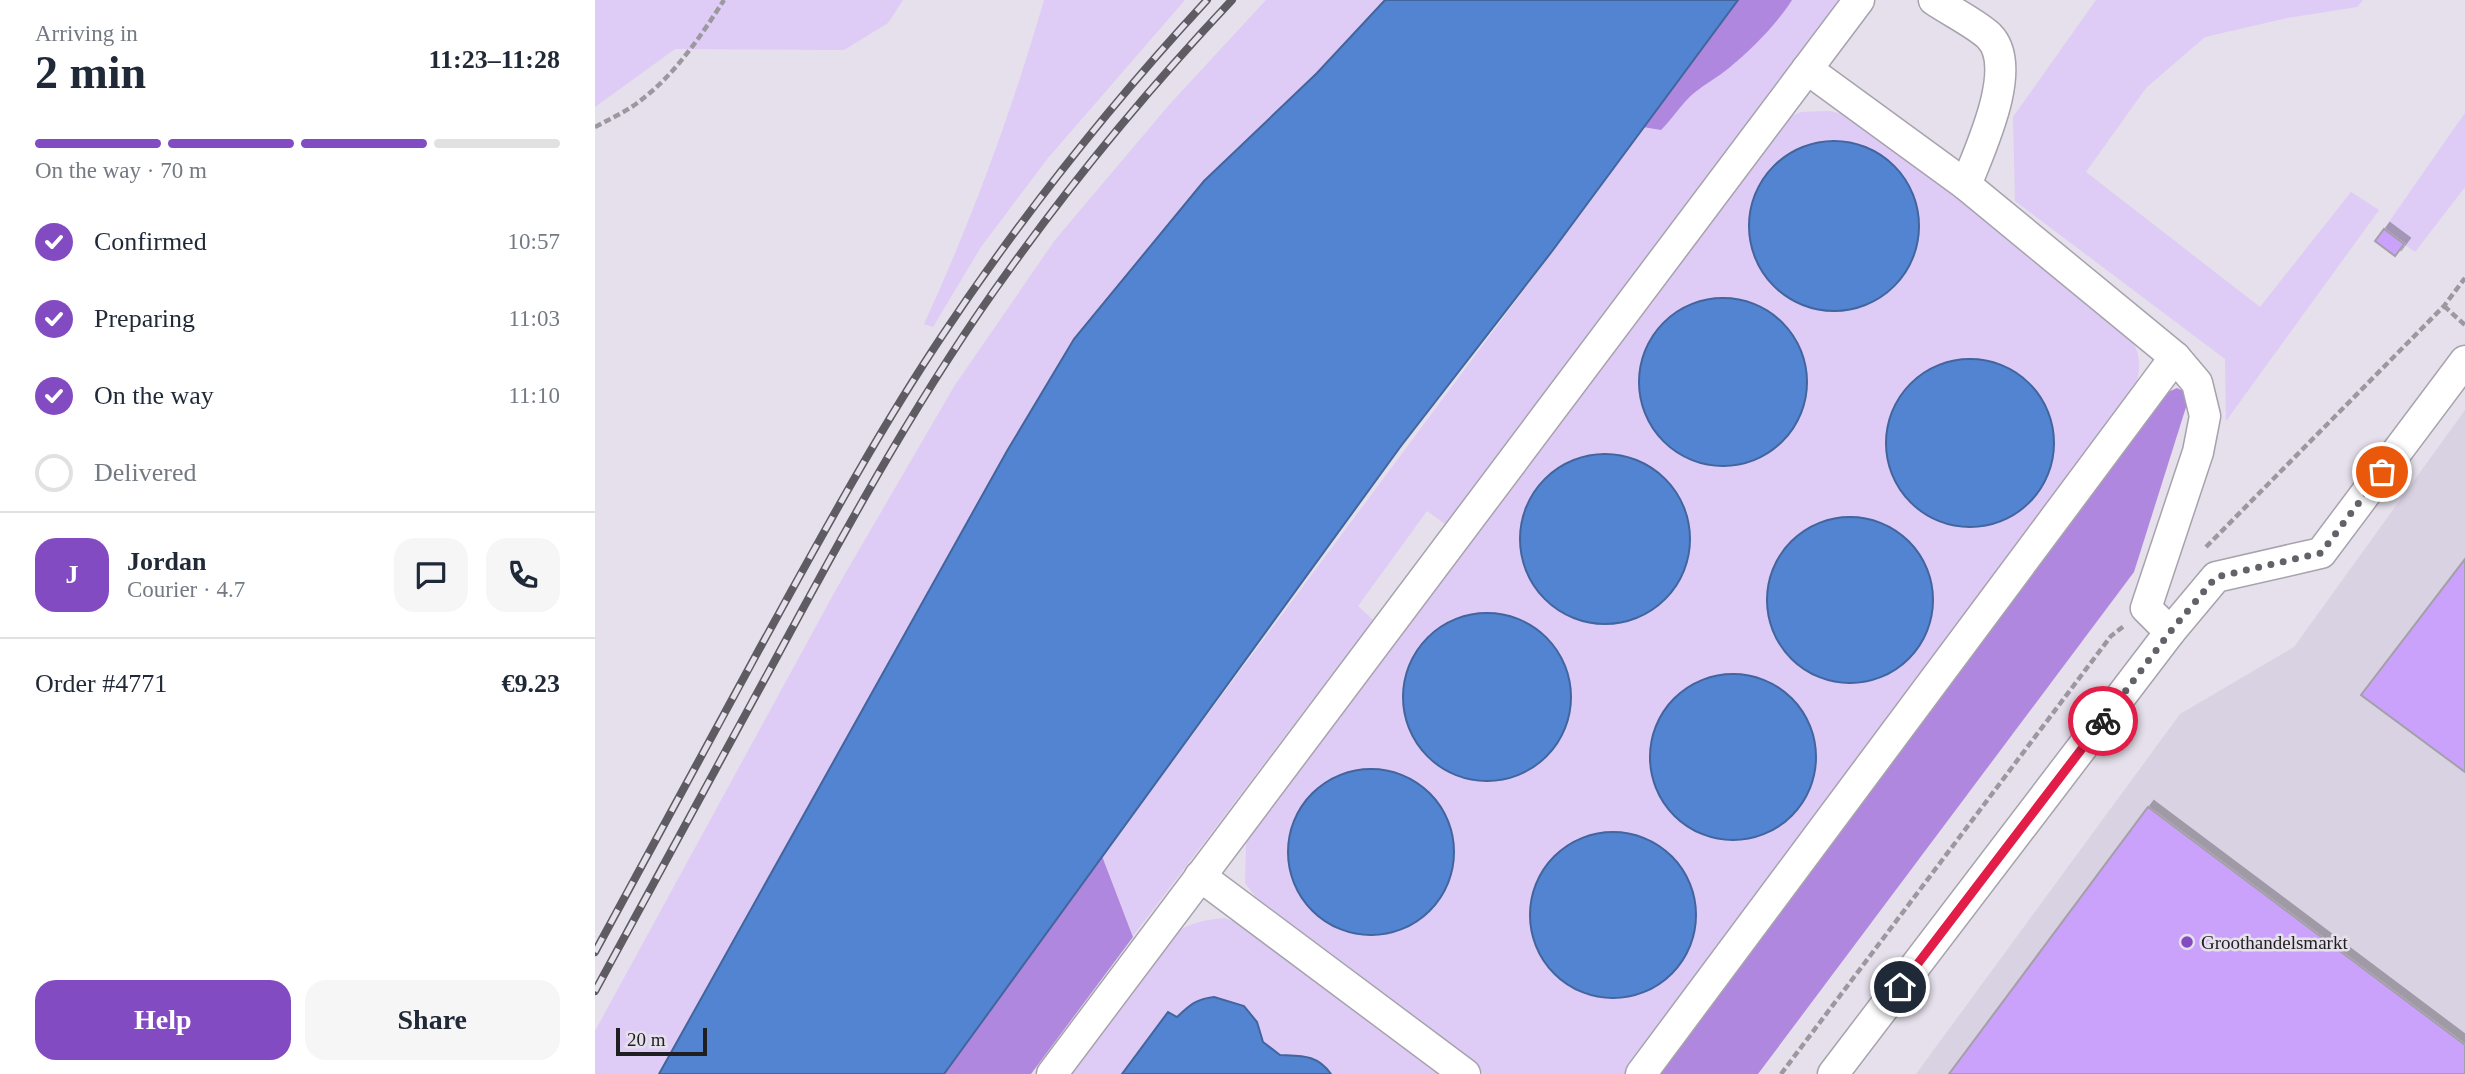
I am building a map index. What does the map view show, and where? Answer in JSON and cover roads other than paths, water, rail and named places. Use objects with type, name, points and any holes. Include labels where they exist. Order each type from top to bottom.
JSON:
[{"type":"street","points":[[1052,1074],[1859,0]]},
{"type":"street","points":[[1934,0],[1990,37],[2000,57],[1999,90],[1966,185]]},
{"type":"street","points":[[1807,69],[1966,185],[2175,357],[2197,383],[2205,416],[2198,452],[2146,608],[2170,632]]},
{"type":"street","points":[[1641,1074],[2175,357]]},
{"type":"street","points":[[1833,1074],[2170,632],[2216,577],[2321,553],[2465,361]]},
{"type":"street","points":[[1200,876],[1465,1074]]},
{"type":"water","points":[[1385,0],[1738,0],[1553,250],[1401,446],[944,1074],[659,1074],[1007,451],[1074,339],[1204,181],[1317,73]]},
{"type":"water","points":[[1834,141],[1867,147],[1894,166],[1913,193],[1919,226],[1913,259],[1894,286],[1867,305],[1834,311],[1801,305],[1774,286],[1755,259],[1749,226],[1755,193],[1774,166],[1801,147]]},
{"type":"water","points":[[1723,298],[1755,304],[1783,322],[1801,350],[1807,382],[1801,414],[1783,442],[1755,460],[1723,466],[1691,460],[1663,442],[1645,414],[1639,382],[1645,350],[1663,322],[1691,304]]},
{"type":"water","points":[[1970,359],[2002,365],[2030,383],[2048,411],[2054,443],[2048,475],[2030,503],[2002,521],[1970,527],[1938,521],[1910,503],[1892,475],[1886,443],[1892,411],[1910,383],[1938,365]]},
{"type":"water","points":[[1605,454],[1637,461],[1665,479],[1683,507],[1690,539],[1683,571],[1665,599],[1637,617],[1605,624],[1573,617],[1545,599],[1527,571],[1520,539],[1527,507],[1545,479],[1573,461]]},
{"type":"water","points":[[1850,517],[1882,523],[1909,541],[1927,568],[1933,600],[1927,632],[1909,659],[1882,677],[1850,683],[1818,677],[1791,659],[1773,632],[1767,600],[1773,568],[1791,541],[1818,523]]},
{"type":"water","points":[[1487,613],[1519,620],[1534,627],[1546,638],[1557,650],[1564,665],[1571,697],[1564,729],[1557,744],[1546,756],[1534,767],[1519,774],[1487,781],[1455,774],[1440,767],[1428,756],[1417,744],[1410,729],[1403,697],[1410,665],[1417,650],[1428,638],[1440,627],[1455,620]]},
{"type":"water","points":[[1733,674],[1765,681],[1792,698],[1809,725],[1816,757],[1809,789],[1792,816],[1765,833],[1733,840],[1701,833],[1674,816],[1657,789],[1650,757],[1657,725],[1674,698],[1701,681]]},
{"type":"water","points":[[1371,769],[1403,775],[1430,793],[1448,820],[1454,852],[1448,884],[1430,911],[1403,929],[1371,935],[1339,929],[1312,911],[1294,884],[1288,852],[1294,820],[1312,793],[1339,775]]},
{"type":"water","points":[[1613,832],[1645,838],[1672,856],[1690,883],[1696,915],[1690,947],[1672,974],[1645,992],[1613,998],[1581,992],[1554,974],[1536,947],[1530,915],[1536,883],[1554,856],[1581,838]]},
{"type":"water","points":[[1214,997],[1244,1006],[1257,1022],[1263,1042],[1280,1055],[1314,1059],[1331,1074],[1122,1074],[1168,1012],[1177,1017],[1194,1003]]},
{"type":"railway","points":[[595,952],[826,528],[918,373],[1035,205],[1101,121],[1207,0]]},
{"type":"railway","points":[[595,991],[833,554],[946,362],[1009,270],[1088,165],[1232,0]]},
{"type":"place","name":"Groothandelsmarkt","points":[[2187,942]]}]
